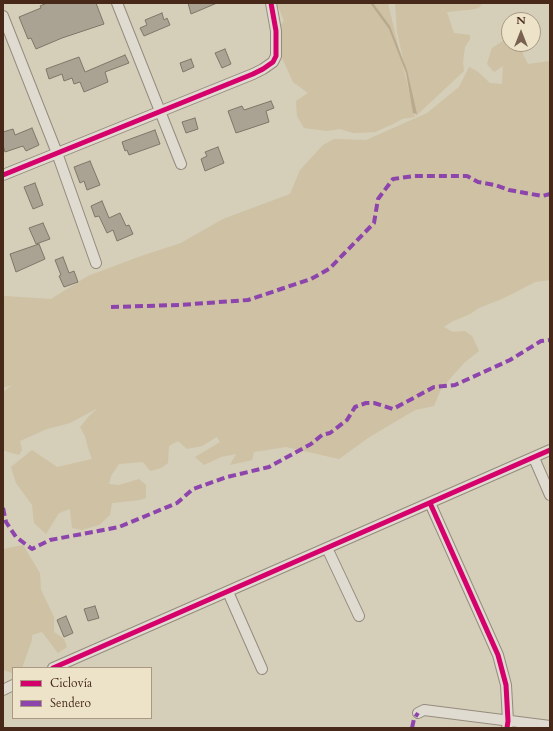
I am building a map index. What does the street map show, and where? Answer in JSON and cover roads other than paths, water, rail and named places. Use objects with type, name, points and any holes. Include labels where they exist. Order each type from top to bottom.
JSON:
[{"type":"street","points":[[117,3],[181,164]]},
{"type":"street","points":[[3,176],[253,74],[273,62],[276,56],[276,31],[271,3]]},
{"type":"street","points":[[3,16],[57,153],[96,263]]},
{"type":"street","points":[[55,667],[550,450]]},
{"type":"street","points":[[534,458],[550,495]]},
{"type":"street","points":[[430,503],[498,655],[506,685],[507,724]]},
{"type":"street","points":[[327,548],[359,616]]},
{"type":"street","points":[[228,592],[262,669]]},
{"type":"street","points":[[418,713],[424,710],[507,724],[550,726]]}]
